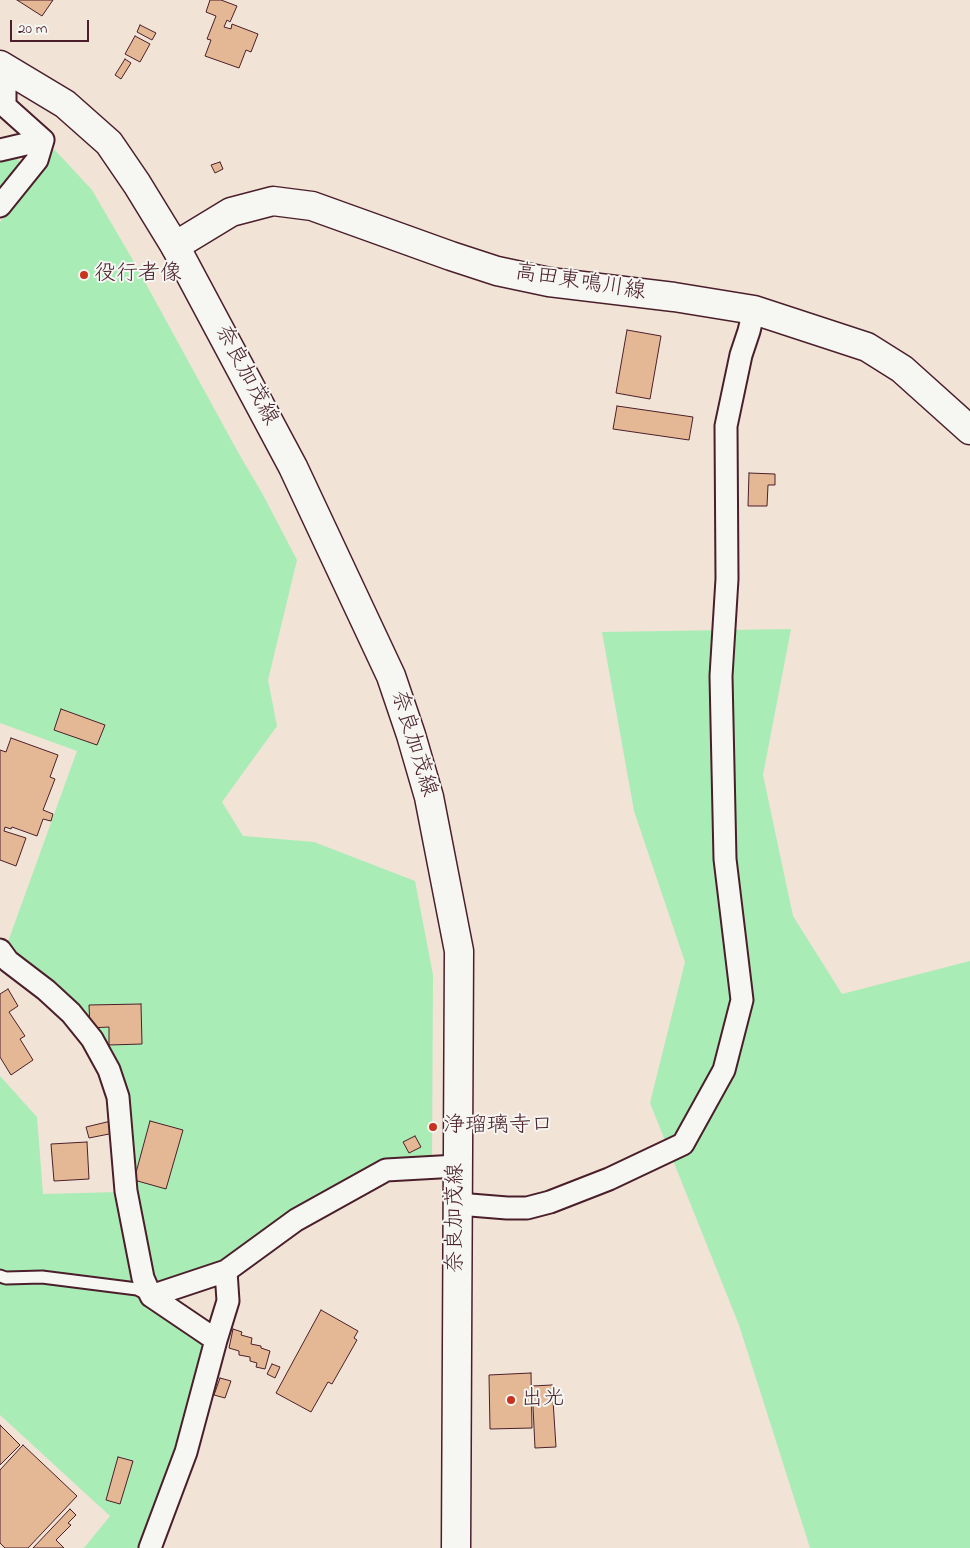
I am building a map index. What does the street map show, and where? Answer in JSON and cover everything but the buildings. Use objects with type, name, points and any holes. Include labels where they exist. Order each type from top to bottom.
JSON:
[{"type":"main road","name":"奈良加茂線","points":[[3,67],[65,104],[109,143],[175,246],[293,466],[391,676],[411,735],[429,797],[459,951],[456,1548]]},
{"type":"main road","name":"高田東鳴川線","points":[[175,246],[231,212],[274,201],[312,206],[497,271],[549,282],[674,297],[754,310],[867,347],[902,369],[970,430]]},
{"type":"street","points":[[3,67],[2,105],[43,140]]},
{"type":"street","points":[[0,150],[43,140]]},
{"type":"street","points":[[0,206],[37,160],[43,140]]},
{"type":"street","points":[[458,1204],[527,1208],[609,1179],[683,1144],[724,1070],[742,1000],[725,859],[721,676],[727,579],[726,426],[740,355],[754,310]]},
{"type":"street","points":[[0,950],[8,961],[46,990],[71,1014],[92,1039],[109,1070],[118,1097],[126,1191],[143,1278],[151,1296],[216,1340]]},
{"type":"street","points":[[151,1296],[226,1272],[296,1220],[386,1170],[457,1166]]},
{"type":"street","points":[[150,1548],[186,1452],[228,1301],[226,1272]]},
{"type":"lane","points":[[0,1276],[6,1278],[42,1277],[137,1289],[151,1296]]},
{"type":"green space","points":[[54,149],[92,190],[262,493],[297,560],[268,680],[277,726],[222,802],[243,836],[314,842],[415,881],[433,975],[432,1160],[372,1170],[228,1260],[155,1286],[113,1069],[5,950],[77,751],[0,723],[0,222],[37,178]]},
{"type":"green space","points":[[15,156],[22,165],[0,193],[0,159]]},
{"type":"green space","points":[[791,629],[763,775],[793,916],[842,994],[970,961],[970,1548],[810,1548],[739,1325],[650,1103],[685,962],[634,811],[602,632]]},
{"type":"green space","points":[[0,1076],[37,1117],[43,1194],[119,1192],[136,1280],[132,1285],[43,1271],[8,1272],[0,1269]]},
{"type":"green space","points":[[0,1282],[6,1284],[42,1283],[135,1295],[148,1301],[203,1339],[206,1351],[174,1471],[145,1548],[84,1548],[110,1516],[0,1415]]},
{"type":"place","name":"役行者像","points":[[84,275]]},
{"type":"place","name":"浄瑠璃寺口","points":[[433,1127]]},
{"type":"place","name":"出光","points":[[511,1400]]}]
